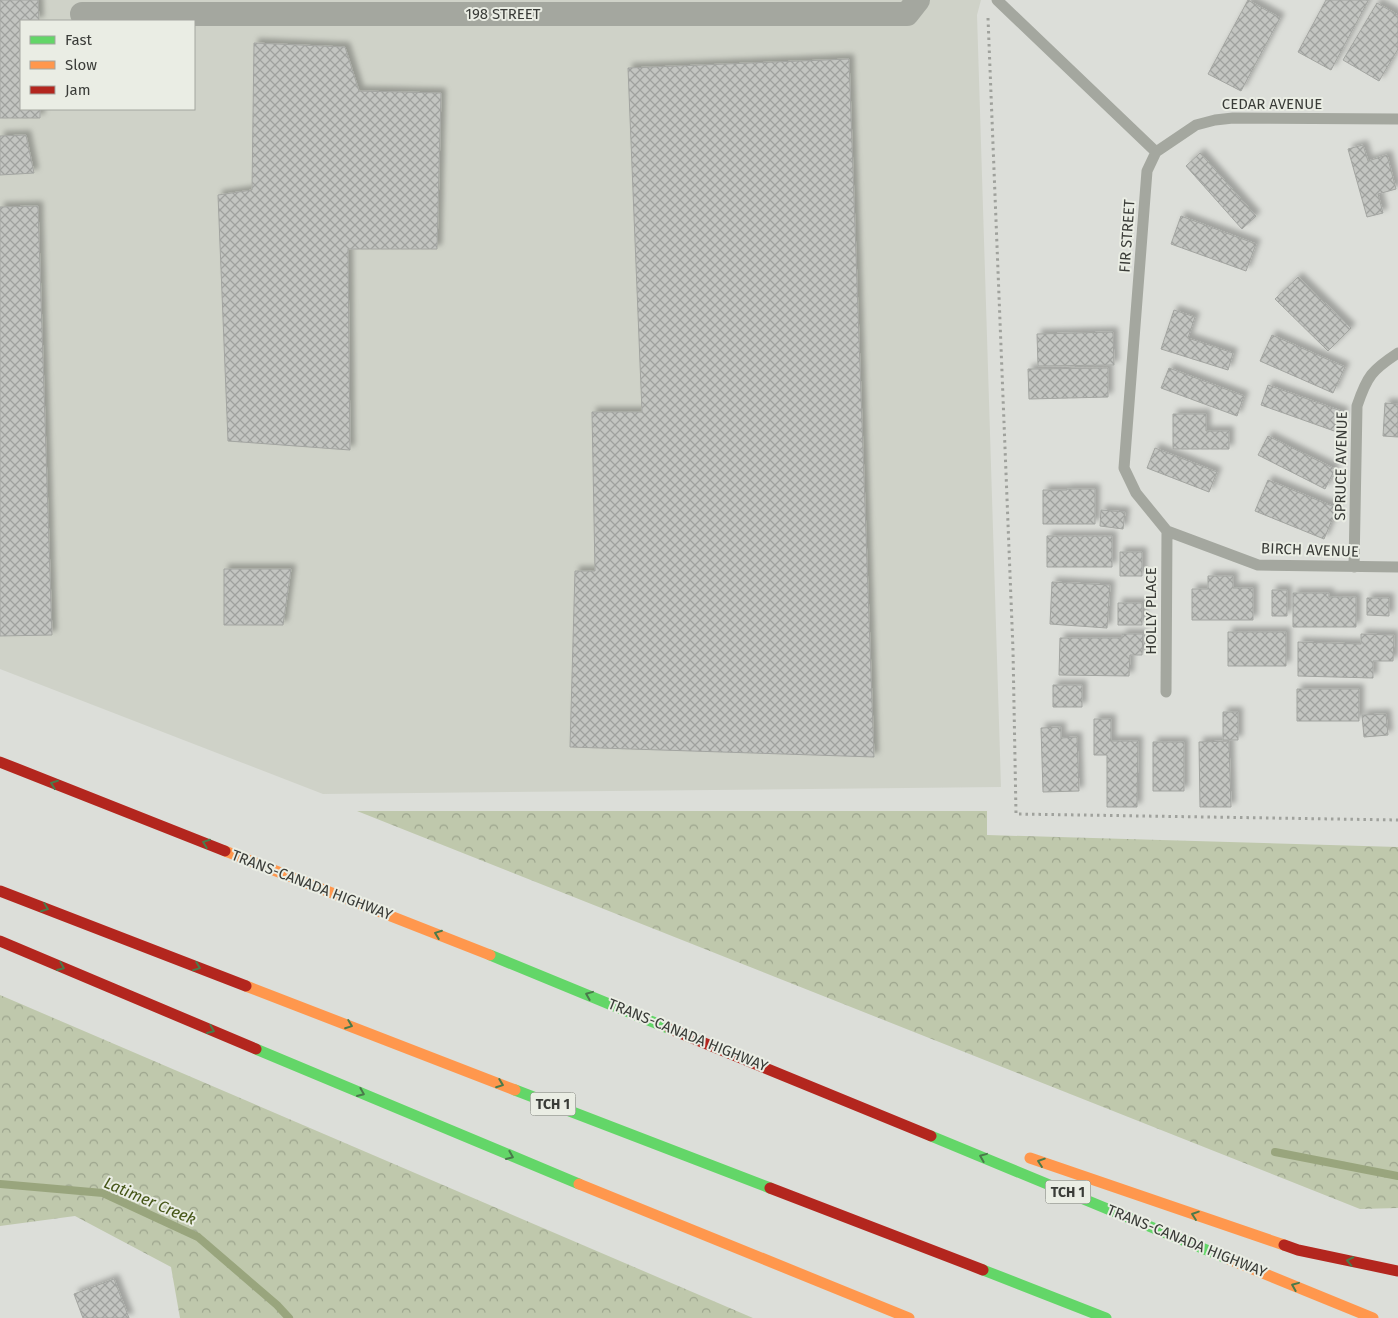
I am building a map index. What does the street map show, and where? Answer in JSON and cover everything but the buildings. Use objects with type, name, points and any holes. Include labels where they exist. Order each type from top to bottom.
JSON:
[{"type":"highway","name":"TRANS-CANADA HIGHWAY","points":[[0,762],[502,959],[1372,1318]]},
{"type":"highway","name":"TCH 1","points":[[0,891],[1106,1318]]},
{"type":"highway","points":[[0,941],[538,1167],[909,1318]]},
{"type":"highway","points":[[764,1066],[933,1124]]},
{"type":"highway","points":[[1017,1153],[1298,1250],[1398,1271]]},
{"type":"street","name":"198 STREET","points":[[82,14],[907,14],[918,0]]},
{"type":"lane","points":[[997,0],[1156,152]]},
{"type":"lane","name":"CEDAR AVENUE","points":[[1156,152],[1196,125],[1215,120],[1233,118],[1398,119]]},
{"type":"lane","name":"FIR STREET","points":[[1156,152],[1147,171],[1124,468],[1136,493],[1167,531]]},
{"type":"lane","name":"SPRUCE AVENUE","points":[[1354,567],[1357,406],[1364,385],[1376,367],[1398,353]]},
{"type":"lane","name":"BIRCH AVENUE","points":[[1167,531],[1258,564],[1398,567]]},
{"type":"lane","name":"HOLLY PLACE","points":[[1166,692],[1167,531]]},
{"type":"path","points":[[988,16],[1013,650],[1016,814],[1398,820]]},
{"type":"shaded area","points":[[0,0],[981,0],[977,15],[1001,787],[323,794],[0,669]]},
{"type":"green space","points":[[357,811],[987,811],[987,835],[1398,847],[1398,1208],[1360,1209]]},
{"type":"green space","points":[[0,995],[753,1318],[180,1318],[171,1267],[75,1216],[0,1226]]},
{"type":"waterway","name":"Latimer Creek","points":[[1275,1152],[1398,1176]]},
{"type":"waterway","name":"Latimer Creek","points":[[0,1184],[103,1193],[198,1237],[277,1305],[289,1318]]},
{"type":"traffic: fast","points":[[490,955],[670,1029]]},
{"type":"traffic: fast","points":[[256,1049],[579,1184]]},
{"type":"traffic: fast","points":[[515,1090],[770,1188]]},
{"type":"traffic: fast","points":[[931,1136],[1226,1258]]},
{"type":"traffic: fast","points":[[983,1270],[1106,1318]]},
{"type":"traffic: slow","points":[[225,851],[490,955]]},
{"type":"traffic: slow","points":[[246,986],[515,1090]]},
{"type":"traffic: slow","points":[[1030,1158],[1284,1245]]},
{"type":"traffic: slow","points":[[579,1184],[909,1318]]},
{"type":"traffic: slow","points":[[1226,1258],[1373,1318]]},
{"type":"traffic: jam","points":[[0,762],[225,851]]},
{"type":"traffic: jam","points":[[0,891],[246,986]]},
{"type":"traffic: jam","points":[[0,941],[256,1049]]},
{"type":"traffic: jam","points":[[670,1029],[931,1136]]},
{"type":"traffic: jam","points":[[770,1188],[983,1270]]},
{"type":"traffic: jam","points":[[1284,1245],[1298,1250],[1398,1271]]}]
